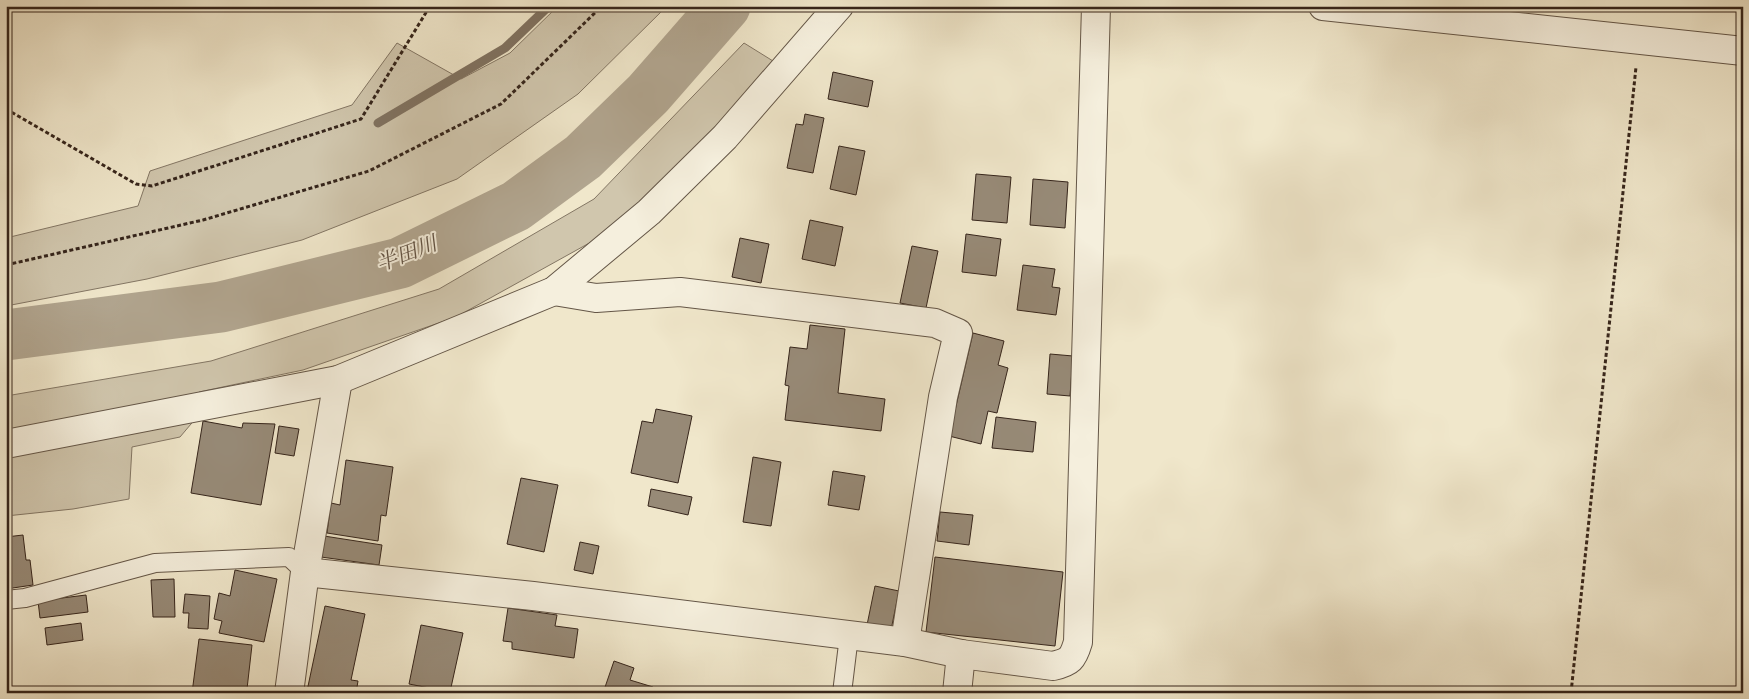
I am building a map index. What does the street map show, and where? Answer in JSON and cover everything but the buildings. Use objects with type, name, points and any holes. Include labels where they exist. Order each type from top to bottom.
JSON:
[{"type":"street","points":[[6,444],[338,380],[554,291],[649,212],[725,137],[839,6]]},
{"type":"street","points":[[305,572],[532,596],[905,642],[961,654],[1053,666],[1066,663],[1074,655],[1078,642],[1096,6]]},
{"type":"street","points":[[1323,6],[1743,51]]},
{"type":"street","points":[[554,291],[596,298],[680,292],[934,323],[958,333],[943,397],[905,642]]},
{"type":"street","points":[[289,693],[305,572],[338,380]]},
{"type":"street","points":[[957,693],[961,654]]},
{"type":"lane","points":[[6,600],[25,598],[155,563],[289,557],[305,572]]},
{"type":"lane","points":[[842,693],[849,636]]},
{"type":"path","points":[[6,110],[136,184],[152,186],[361,119],[430,6]]},
{"type":"path","points":[[6,266],[203,220],[369,171],[501,104],[602,6]]},
{"type":"path","points":[[1571,693],[1639,41]]},
{"type":"shaded area","points":[[558,6],[667,6],[578,94],[457,179],[302,240],[147,279],[6,306],[6,238],[138,206],[150,171],[352,105],[397,43],[461,79],[510,53]]},
{"type":"shaded area","points":[[744,43],[773,61],[705,145],[602,236],[456,317],[303,370],[199,392],[202,411],[180,437],[132,447],[129,499],[73,509],[6,516],[6,396],[211,361],[439,289],[594,199]]},
{"type":"waterway","points":[[378,123],[505,48],[549,6]]},
{"type":"waterway","name":"半田川","points":[[6,335],[221,307],[400,263],[516,206],[583,157],[648,94],[725,6]]}]
